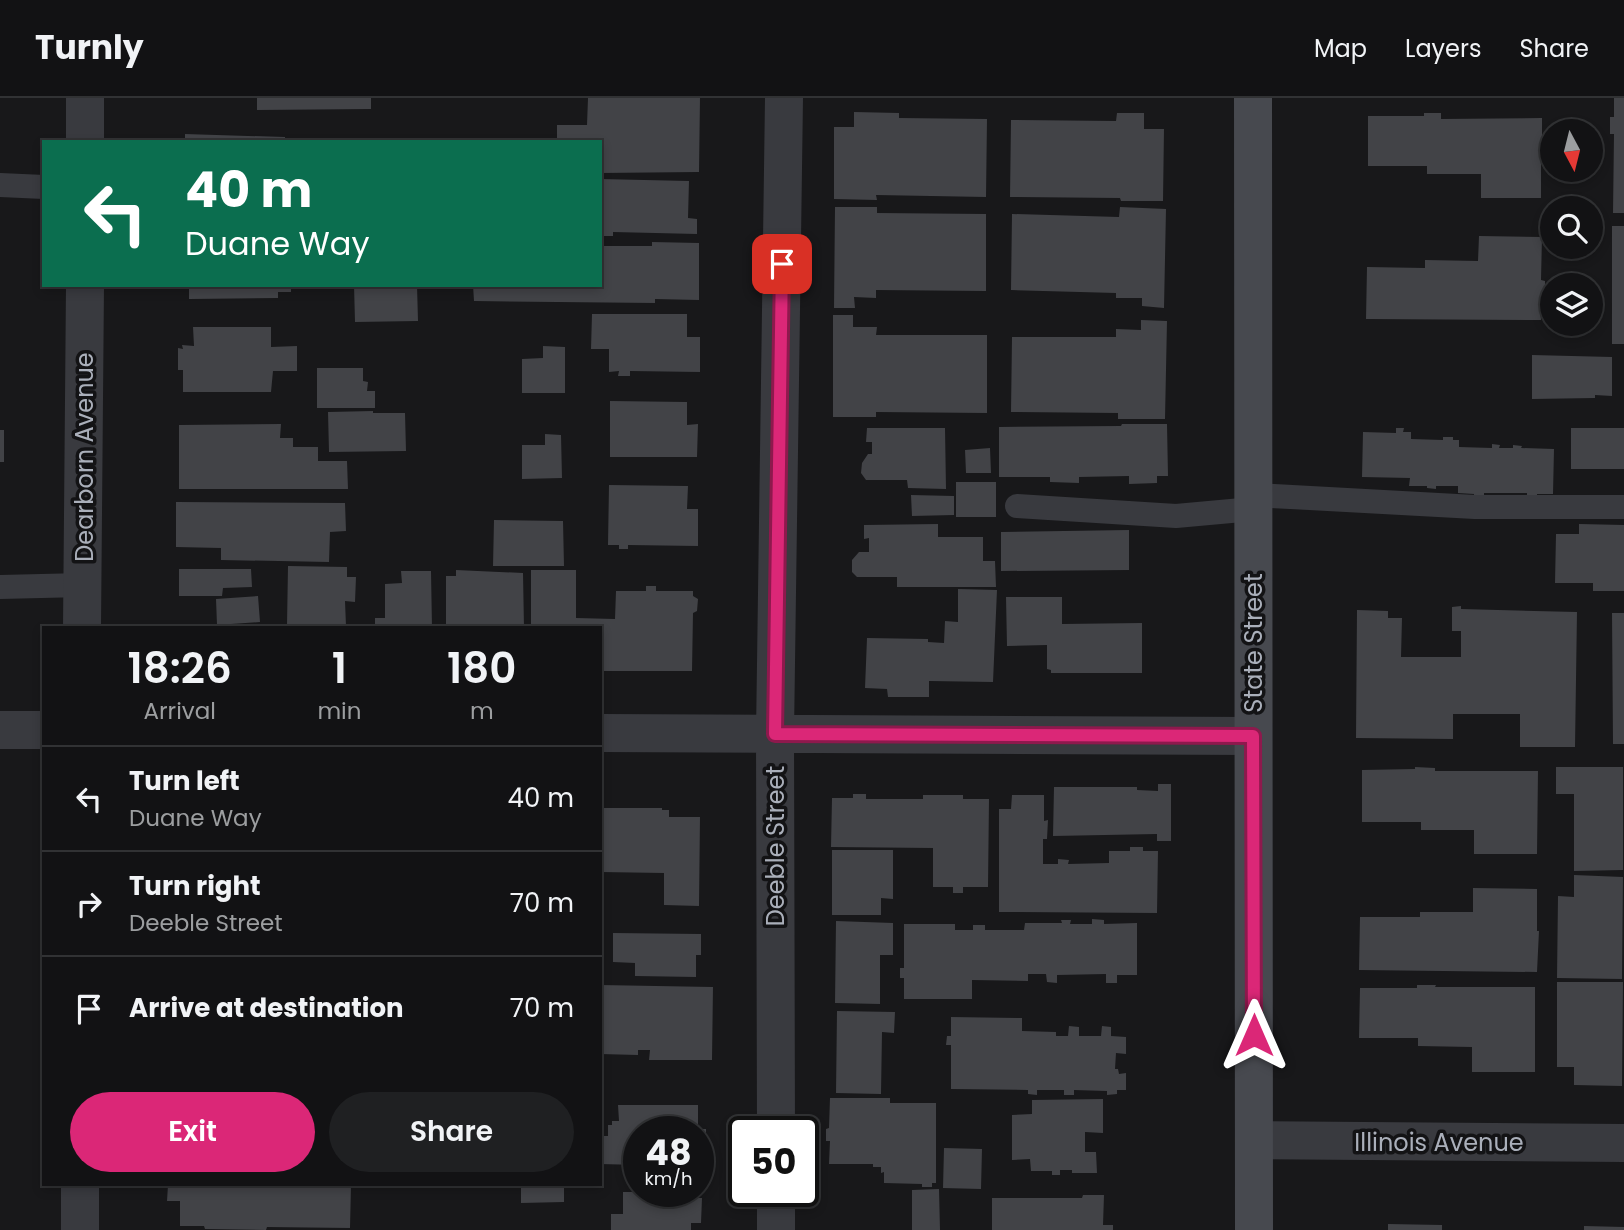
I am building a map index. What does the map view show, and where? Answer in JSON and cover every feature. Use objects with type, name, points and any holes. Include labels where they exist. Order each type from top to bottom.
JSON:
[{"type":"main road","name":"State Street","points":[[1253,98],[1254,1230]]},
{"type":"street","points":[[85,98],[85,140]]},
{"type":"street","name":"Deeble Street","points":[[776,1116],[775,734],[785,98]]},
{"type":"street","name":"Dearborn Avenue","points":[[82,626],[85,287]]},
{"type":"street","points":[[0,730],[42,730]]},
{"type":"street","points":[[602,733],[1253,736]]},
{"type":"street","name":"Illinois Avenue","points":[[1254,1140],[1624,1143]]},
{"type":"street","points":[[80,1186],[80,1230]]},
{"type":"street","points":[[776,1207],[776,1230]]},
{"type":"lane","points":[[0,185],[42,187]]},
{"type":"lane","points":[[1017,506],[1176,516],[1253,502],[1624,507]]},
{"type":"lane","points":[[0,587],[83,585]]},
{"type":"building","points":[[257,98],[371,98],[371,109],[257,110]]},
{"type":"building","points":[[588,98],[700,98],[699,172],[602,173],[602,140],[557,140],[557,125],[587,125]]},
{"type":"building","points":[[1614,98],[1624,98],[1624,213],[1613,213],[1614,134],[1610,134],[1610,117],[1614,117]]},
{"type":"building","points":[[854,112],[899,113],[899,118],[987,119],[986,197],[876,195],[877,200],[834,199],[834,127],[854,127]]},
{"type":"building","points":[[1117,113],[1144,113],[1144,129],[1164,129],[1163,201],[1010,197],[1011,120],[1116,121]]},
{"type":"building","points":[[1424,113],[1441,113],[1441,119],[1542,118],[1540,198],[1481,198],[1481,174],[1427,174],[1427,166],[1368,166],[1368,116],[1424,116]]},
{"type":"building","points":[[185,134],[285,137],[285,140],[183,140]]},
{"type":"building","points":[[602,179],[689,181],[688,218],[697,219],[697,234],[613,232],[613,236],[602,236]]},
{"type":"building","points":[[835,207],[877,207],[877,213],[986,214],[986,291],[876,290],[876,298],[854,297],[855,308],[834,308]]},
{"type":"building","points":[[1120,207],[1166,209],[1164,308],[1142,306],[1142,298],[1116,298],[1116,293],[1011,290],[1012,214],[1119,217]]},
{"type":"building","points":[[1612,226],[1624,226],[1624,344],[1612,344]]},
{"type":"building","points":[[1479,236],[1540,237],[1540,320],[1366,319],[1367,267],[1425,268],[1425,260],[1478,261]]},
{"type":"building","points":[[652,242],[699,243],[699,300],[655,299],[655,303],[474,301],[473,287],[602,287],[602,246],[652,246]]},
{"type":"building","points":[[189,287],[291,287],[291,292],[278,292],[278,298],[189,299]]},
{"type":"building","points":[[354,287],[417,287],[418,321],[355,322]]},
{"type":"building","points":[[592,314],[687,314],[687,337],[700,337],[700,372],[630,371],[630,376],[618,376],[619,371],[609,372],[609,349],[591,349]]},
{"type":"building","points":[[833,315],[853,315],[853,327],[877,327],[876,335],[987,335],[987,413],[876,412],[876,417],[833,417]]},
{"type":"building","points":[[1141,320],[1167,321],[1165,419],[1118,419],[1118,413],[1011,412],[1012,337],[1116,337],[1116,329],[1141,330]]},
{"type":"building","points":[[193,327],[271,327],[271,347],[297,346],[297,371],[273,371],[271,392],[183,392],[183,370],[178,370],[178,348],[183,349],[182,345],[194,346]]},
{"type":"building","points":[[543,346],[565,347],[565,393],[522,393],[522,359],[543,358]]},
{"type":"building","points":[[1532,355],[1612,357],[1612,396],[1532,399]]},
{"type":"building","points":[[317,368],[363,368],[363,381],[368,382],[367,391],[375,391],[375,408],[317,408]]},
{"type":"building","points":[[610,401],[687,402],[687,425],[698,424],[697,457],[610,457]]},
{"type":"building","points":[[328,412],[405,413],[406,451],[329,452]]},
{"type":"building","points":[[281,424],[280,438],[293,438],[293,447],[318,447],[318,461],[347,461],[348,489],[179,489],[179,425]]},
{"type":"building","points":[[1167,424],[1168,476],[1157,476],[1157,483],[1129,484],[1129,476],[1079,477],[1079,483],[1050,482],[1050,477],[999,477],[999,427]]},
{"type":"building","points":[[867,428],[945,428],[946,489],[908,488],[907,480],[866,480],[861,473],[862,463],[868,454],[872,454],[872,442],[866,442]]},
{"type":"building","points":[[1396,428],[1411,432],[1411,439],[1443,440],[1443,437],[1453,437],[1453,440],[1459,440],[1459,447],[1492,448],[1492,444],[1500,445],[1499,448],[1513,448],[1513,445],[1522,446],[1521,448],[1554,449],[1553,494],[1527,497],[1527,493],[1484,493],[1484,496],[1474,496],[1458,493],[1458,486],[1436,486],[1436,489],[1409,486],[1410,478],[1362,477],[1363,432],[1396,433]]},
{"type":"building","points":[[1571,428],[1624,428],[1624,469],[1571,469]]},
{"type":"building","points":[[0,430],[4,430],[4,462],[0,462]]},
{"type":"building","points":[[545,434],[561,435],[562,478],[522,479],[522,445],[545,445]]},
{"type":"building","points":[[990,448],[991,473],[966,473],[965,450]]},
{"type":"building","points":[[956,482],[996,482],[996,517],[956,517]]},
{"type":"building","points":[[609,485],[688,486],[687,509],[698,509],[698,546],[628,545],[628,549],[619,549],[619,545],[608,545]]},
{"type":"building","points":[[911,495],[954,496],[954,515],[912,516]]},
{"type":"building","points":[[176,502],[345,503],[346,531],[330,532],[329,562],[221,560],[221,548],[176,547]]},
{"type":"building","points":[[494,520],[563,521],[564,566],[493,566]]},
{"type":"building","points":[[938,524],[938,537],[983,537],[983,561],[995,561],[996,587],[897,587],[897,577],[857,577],[852,572],[852,560],[859,552],[869,552],[869,538],[864,539],[864,525]]},
{"type":"building","points":[[1579,524],[1624,525],[1624,591],[1593,591],[1593,583],[1555,583],[1556,534],[1579,534]]},
{"type":"building","points":[[1129,530],[1129,570],[1001,571],[1001,532]]},
{"type":"building","points":[[288,566],[347,567],[347,577],[356,577],[355,602],[345,601],[346,626],[287,625]]},
{"type":"building","points":[[179,569],[251,569],[252,587],[223,588],[222,596],[179,596]]},
{"type":"building","points":[[456,570],[523,573],[524,626],[446,626],[446,576],[456,576]]},
{"type":"building","points":[[531,570],[576,570],[576,618],[615,619],[616,591],[646,591],[646,586],[656,586],[656,591],[693,591],[693,596],[698,599],[697,611],[693,613],[692,671],[602,671],[602,626],[531,626]]},
{"type":"building","points":[[401,571],[431,571],[432,626],[375,626],[375,618],[385,618],[385,584],[402,583]]},
{"type":"building","points":[[958,589],[997,590],[993,682],[929,681],[929,697],[888,697],[887,689],[865,688],[867,638],[928,639],[928,642],[944,643],[945,621],[958,622]]},
{"type":"building","points":[[258,596],[260,622],[217,625],[216,599]]},
{"type":"building","points":[[1006,597],[1062,597],[1062,624],[1142,623],[1142,673],[1051,673],[1051,670],[1047,669],[1047,645],[1007,646]]},
{"type":"building","points":[[1461,606],[1461,609],[1577,612],[1575,747],[1520,747],[1520,714],[1453,714],[1453,739],[1356,738],[1357,610],[1388,611],[1388,618],[1402,618],[1401,657],[1461,657],[1461,631],[1452,631],[1452,607]]},
{"type":"building","points":[[1612,613],[1624,613],[1624,744],[1613,744]]},
{"type":"building","points":[[1556,767],[1623,767],[1623,870],[1574,871],[1574,794],[1556,794]]},
{"type":"building","points":[[1435,768],[1435,771],[1538,771],[1537,854],[1474,854],[1474,830],[1421,830],[1421,822],[1362,822],[1362,770]]},
{"type":"building","points":[[1158,784],[1171,784],[1171,841],[1157,841],[1157,834],[1053,836],[1054,787],[1137,787],[1137,790],[1158,791]]},
{"type":"building","points":[[853,794],[866,794],[866,799],[923,799],[923,795],[963,795],[963,799],[989,799],[988,887],[963,887],[963,893],[953,893],[953,887],[933,887],[933,848],[831,847],[832,798],[853,798]]},
{"type":"building","points":[[1012,795],[1044,795],[1044,821],[1048,820],[1047,839],[1043,839],[1043,864],[1058,864],[1058,859],[1069,860],[1068,864],[1109,863],[1109,851],[1130,851],[1130,847],[1143,847],[1143,851],[1158,851],[1157,913],[999,912],[999,809],[1011,809]]},
{"type":"building","points":[[602,808],[662,808],[669,810],[669,817],[700,817],[699,906],[664,905],[664,873],[602,872]]},
{"type":"building","points":[[832,850],[893,850],[893,899],[881,898],[881,915],[832,915]]},
{"type":"building","points":[[1574,875],[1623,877],[1622,979],[1557,978],[1558,896],[1574,897]]},
{"type":"building","points":[[1473,888],[1537,889],[1537,972],[1359,970],[1360,917],[1420,917],[1420,912],[1473,912]]},
{"type":"building","points":[[1092,919],[1104,920],[1104,924],[1137,923],[1137,975],[1117,975],[1117,983],[1106,983],[1106,974],[1057,975],[1057,983],[1047,982],[1046,974],[1028,974],[1028,981],[972,980],[972,999],[904,999],[904,978],[900,978],[900,968],[904,968],[904,924],[955,924],[955,930],[973,930],[973,925],[985,925],[985,930],[1024,930],[1025,923],[1062,923],[1061,920],[1071,920],[1070,924],[1092,924]]},
{"type":"building","points":[[836,921],[893,923],[893,955],[880,955],[880,1004],[835,1003]]},
{"type":"building","points":[[613,933],[701,934],[701,955],[696,955],[696,977],[635,976],[635,963],[613,962]]},
{"type":"building","points":[[1557,982],[1623,982],[1622,1086],[1574,1085],[1574,1067],[1557,1067]]},
{"type":"building","points":[[602,985],[713,987],[712,1060],[649,1060],[650,1050],[638,1050],[638,1055],[602,1054]]},
{"type":"building","points":[[1417,985],[1535,987],[1535,1072],[1472,1072],[1472,1047],[1418,1046],[1418,1038],[1359,1038],[1360,988],[1417,988]]},
{"type":"building","points":[[837,1011],[895,1012],[894,1033],[882,1032],[881,1094],[836,1093]]},
{"type":"building","points":[[951,1017],[1022,1018],[1022,1031],[1056,1032],[1056,1036],[1068,1036],[1069,1026],[1079,1027],[1079,1036],[1101,1036],[1102,1026],[1111,1027],[1111,1036],[1126,1037],[1126,1054],[1116,1053],[1115,1069],[1118,1069],[1119,1074],[1126,1073],[1126,1090],[1117,1090],[1117,1094],[1107,1095],[1107,1091],[1074,1090],[1074,1095],[1064,1095],[1064,1090],[1037,1090],[1037,1095],[1028,1094],[1028,1090],[951,1089],[951,1045],[946,1045],[947,1036],[951,1036]]},
{"type":"building","points":[[830,1098],[890,1098],[890,1103],[936,1103],[936,1183],[932,1183],[932,1187],[922,1187],[922,1184],[884,1183],[884,1172],[881,1173],[881,1167],[873,1167],[873,1164],[829,1164],[830,1141],[826,1141],[826,1129],[829,1128]]},
{"type":"building","points":[[1103,1099],[1103,1133],[1085,1132],[1085,1152],[1096,1152],[1097,1173],[1060,1170],[1060,1175],[1052,1175],[1052,1171],[1031,1171],[1030,1159],[1012,1160],[1012,1115],[1032,1114],[1032,1100]]},
{"type":"building","points":[[618,1105],[698,1105],[698,1116],[623,1116],[623,1165],[602,1164],[602,1136],[608,1136],[608,1125],[612,1125],[612,1121],[619,1121]]},
{"type":"building","points":[[944,1148],[982,1149],[981,1189],[943,1188]]},
{"type":"building","points":[[168,1186],[351,1186],[350,1228],[267,1227],[266,1230],[180,1226],[180,1201],[167,1201]]},
{"type":"building","points":[[521,1186],[564,1186],[564,1202],[521,1203]]},
{"type":"building","points":[[939,1189],[940,1230],[912,1230],[912,1190]]},
{"type":"building","points":[[1083,1195],[1104,1195],[1103,1225],[1113,1225],[1113,1230],[992,1230],[992,1198],[1082,1198]]},
{"type":"building","points":[[623,1207],[702,1207],[701,1223],[691,1223],[691,1230],[611,1230],[611,1214],[623,1214]]},
{"type":"building","points":[[1388,1224],[1442,1225],[1442,1230],[1388,1230]]},
{"type":"building","points":[[1584,1226],[1624,1227],[1624,1230],[1584,1230]]},
{"type":"route","points":[[782,264],[775,734],[1253,736],[1254,1035]]}]
